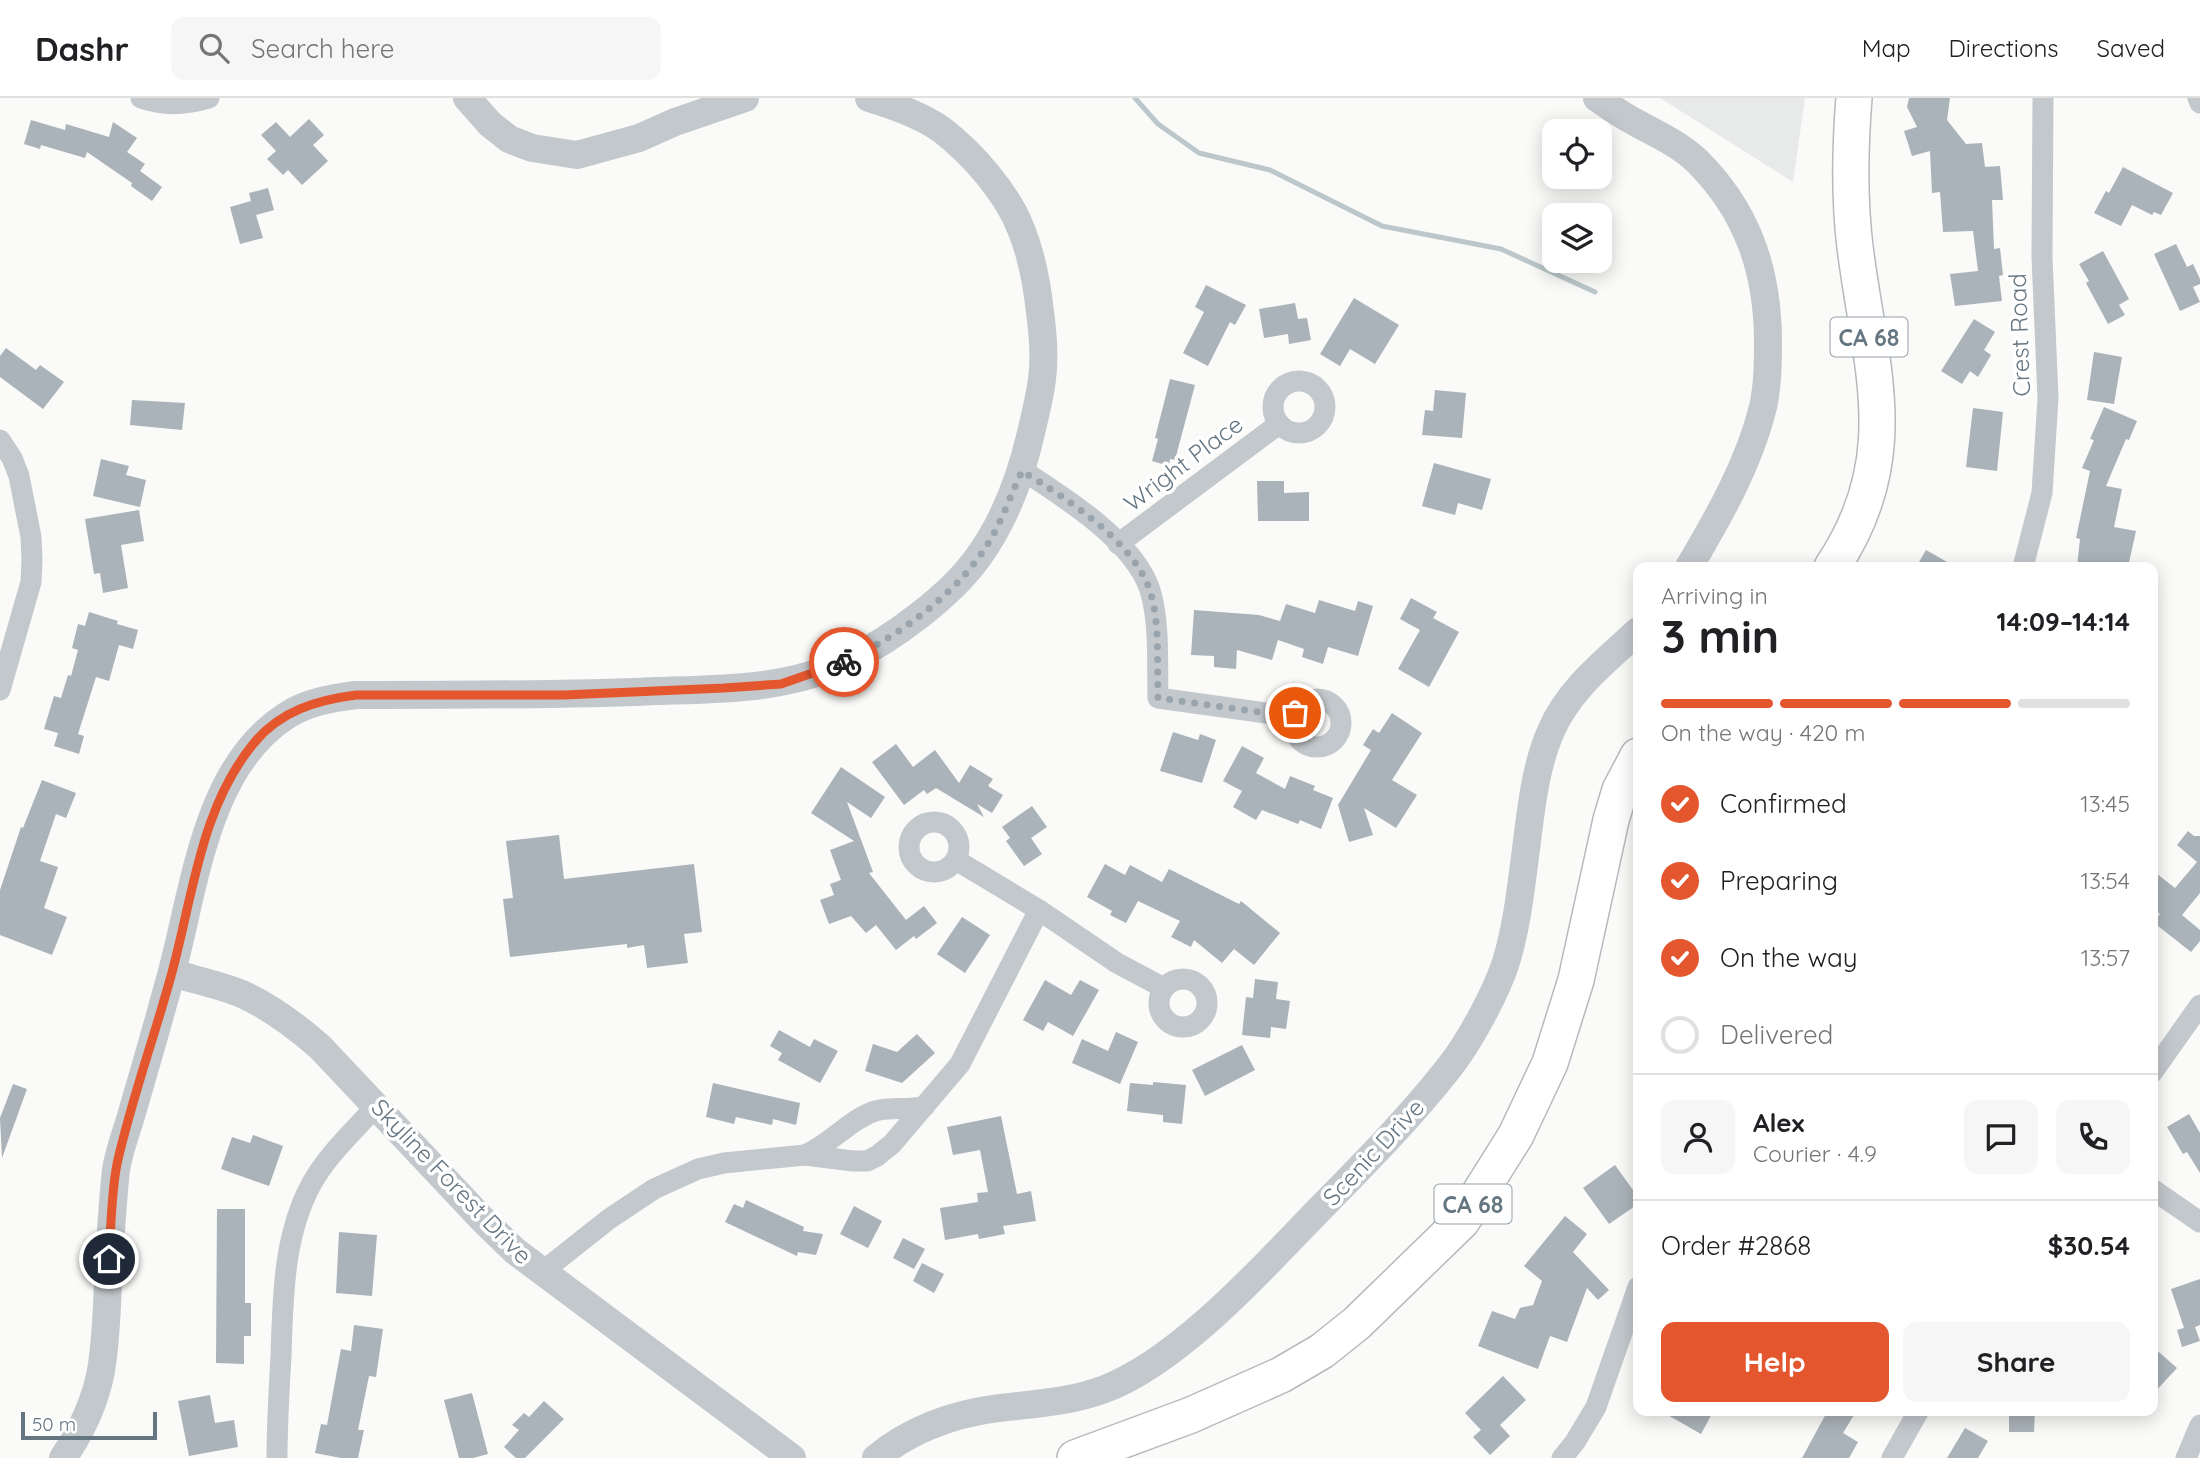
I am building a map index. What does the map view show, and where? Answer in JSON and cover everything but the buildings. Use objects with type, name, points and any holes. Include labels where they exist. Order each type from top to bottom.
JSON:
[{"type":"main road","name":"CA 68","points":[[1835,562],[1866,504],[1875,464],[1878,425],[1874,365],[1853,227],[1850,166],[1854,98]]},
{"type":"main road","name":"CA 68","points":[[1075,1458],[1191,1415],[1281,1375],[1322,1351],[1357,1323],[1462,1220],[1516,1135],[1550,1063],[1576,980],[1611,820],[1620,790],[1633,766]]},
{"type":"street","points":[[141,98],[157,103],[184,104],[208,98]]},
{"type":"street","points":[[467,98],[490,124],[509,139],[532,148],[577,155],[639,138],[675,122],[745,98]]},
{"type":"street","points":[[63,1458],[77,1437],[101,1373],[106,1336],[110,1234],[117,1166],[217,803],[227,780],[255,741],[287,715],[328,699],[356,695],[564,695],[781,684],[846,662],[904,627],[944,595],[979,557],[1003,514],[1022,471],[1042,379],[1044,341],[1037,286],[1020,226],[986,174],[941,130],[892,105],[870,98]]},
{"type":"street","points":[[1597,98],[1681,147],[1695,160],[1714,181],[1748,231],[1763,276],[1768,314],[1769,372],[1763,408],[1736,479],[1713,527],[1692,562]]},
{"type":"street","name":"Crest Road","points":[[2024,562],[2042,493],[2048,398],[2042,257],[2043,98]]},
{"type":"street","name":"Wright Place","points":[[1118,544],[1279,424]]},
{"type":"street","points":[[0,440],[12,458],[19,476],[31,537],[32,560],[31,582],[0,690]]},
{"type":"street","points":[[1022,471],[1075,504],[1132,558],[1150,590],[1154,612],[1158,698],[1294,717]]},
{"type":"street","name":"Scenic Drive","points":[[876,1458],[935,1423],[989,1410],[1072,1399],[1107,1388],[1137,1373],[1204,1323],[1259,1271],[1420,1103],[1451,1066],[1472,1034],[1505,965],[1516,921],[1534,792],[1550,732],[1584,681],[1633,636]]},
{"type":"street","points":[[956,860],[1039,910],[1117,963],[1164,988]]},
{"type":"street","points":[[542,1272],[609,1219],[654,1189],[678,1177],[724,1163],[805,1156],[867,1161],[877,1156],[892,1144],[960,1064],[1039,910]]},
{"type":"street","name":"Skyline Forest Drive","points":[[172,973],[241,994],[273,1010],[320,1047],[483,1220],[542,1272],[792,1458]]},
{"type":"street","points":[[2158,1064],[2200,1005]]},
{"type":"street","points":[[277,1458],[284,1290],[297,1219],[302,1202],[324,1164],[377,1105]]},
{"type":"street","points":[[805,1156],[823,1147],[853,1122],[870,1114],[891,1109],[913,1110],[925,1106]]},
{"type":"street","points":[[2158,1193],[2200,1222]]},
{"type":"street","points":[[1562,1458],[1596,1407],[1633,1301]]},
{"type":"street","points":[[1892,1458],[1916,1416]]},
{"type":"street","points":[[2186,1458],[2200,1425]]},
{"type":"shaded area","points":[[1660,98],[1805,98],[1793,182]]},
{"type":"waterway","points":[[1135,98],[1158,124],[1199,153],[1270,170],[1382,226],[1501,249],[1595,292]]},
{"type":"way so far","points":[[844,662],[904,627],[944,595],[979,557],[1003,514],[1022,471],[1075,504],[1132,558],[1142,574],[1150,590],[1154,612],[1158,698],[1294,717],[1295,713]]},
{"type":"route","points":[[109,1259],[117,1166],[217,803],[236,766],[255,741],[271,727],[307,705],[356,695],[564,695],[724,688],[781,684],[844,662]]}]
